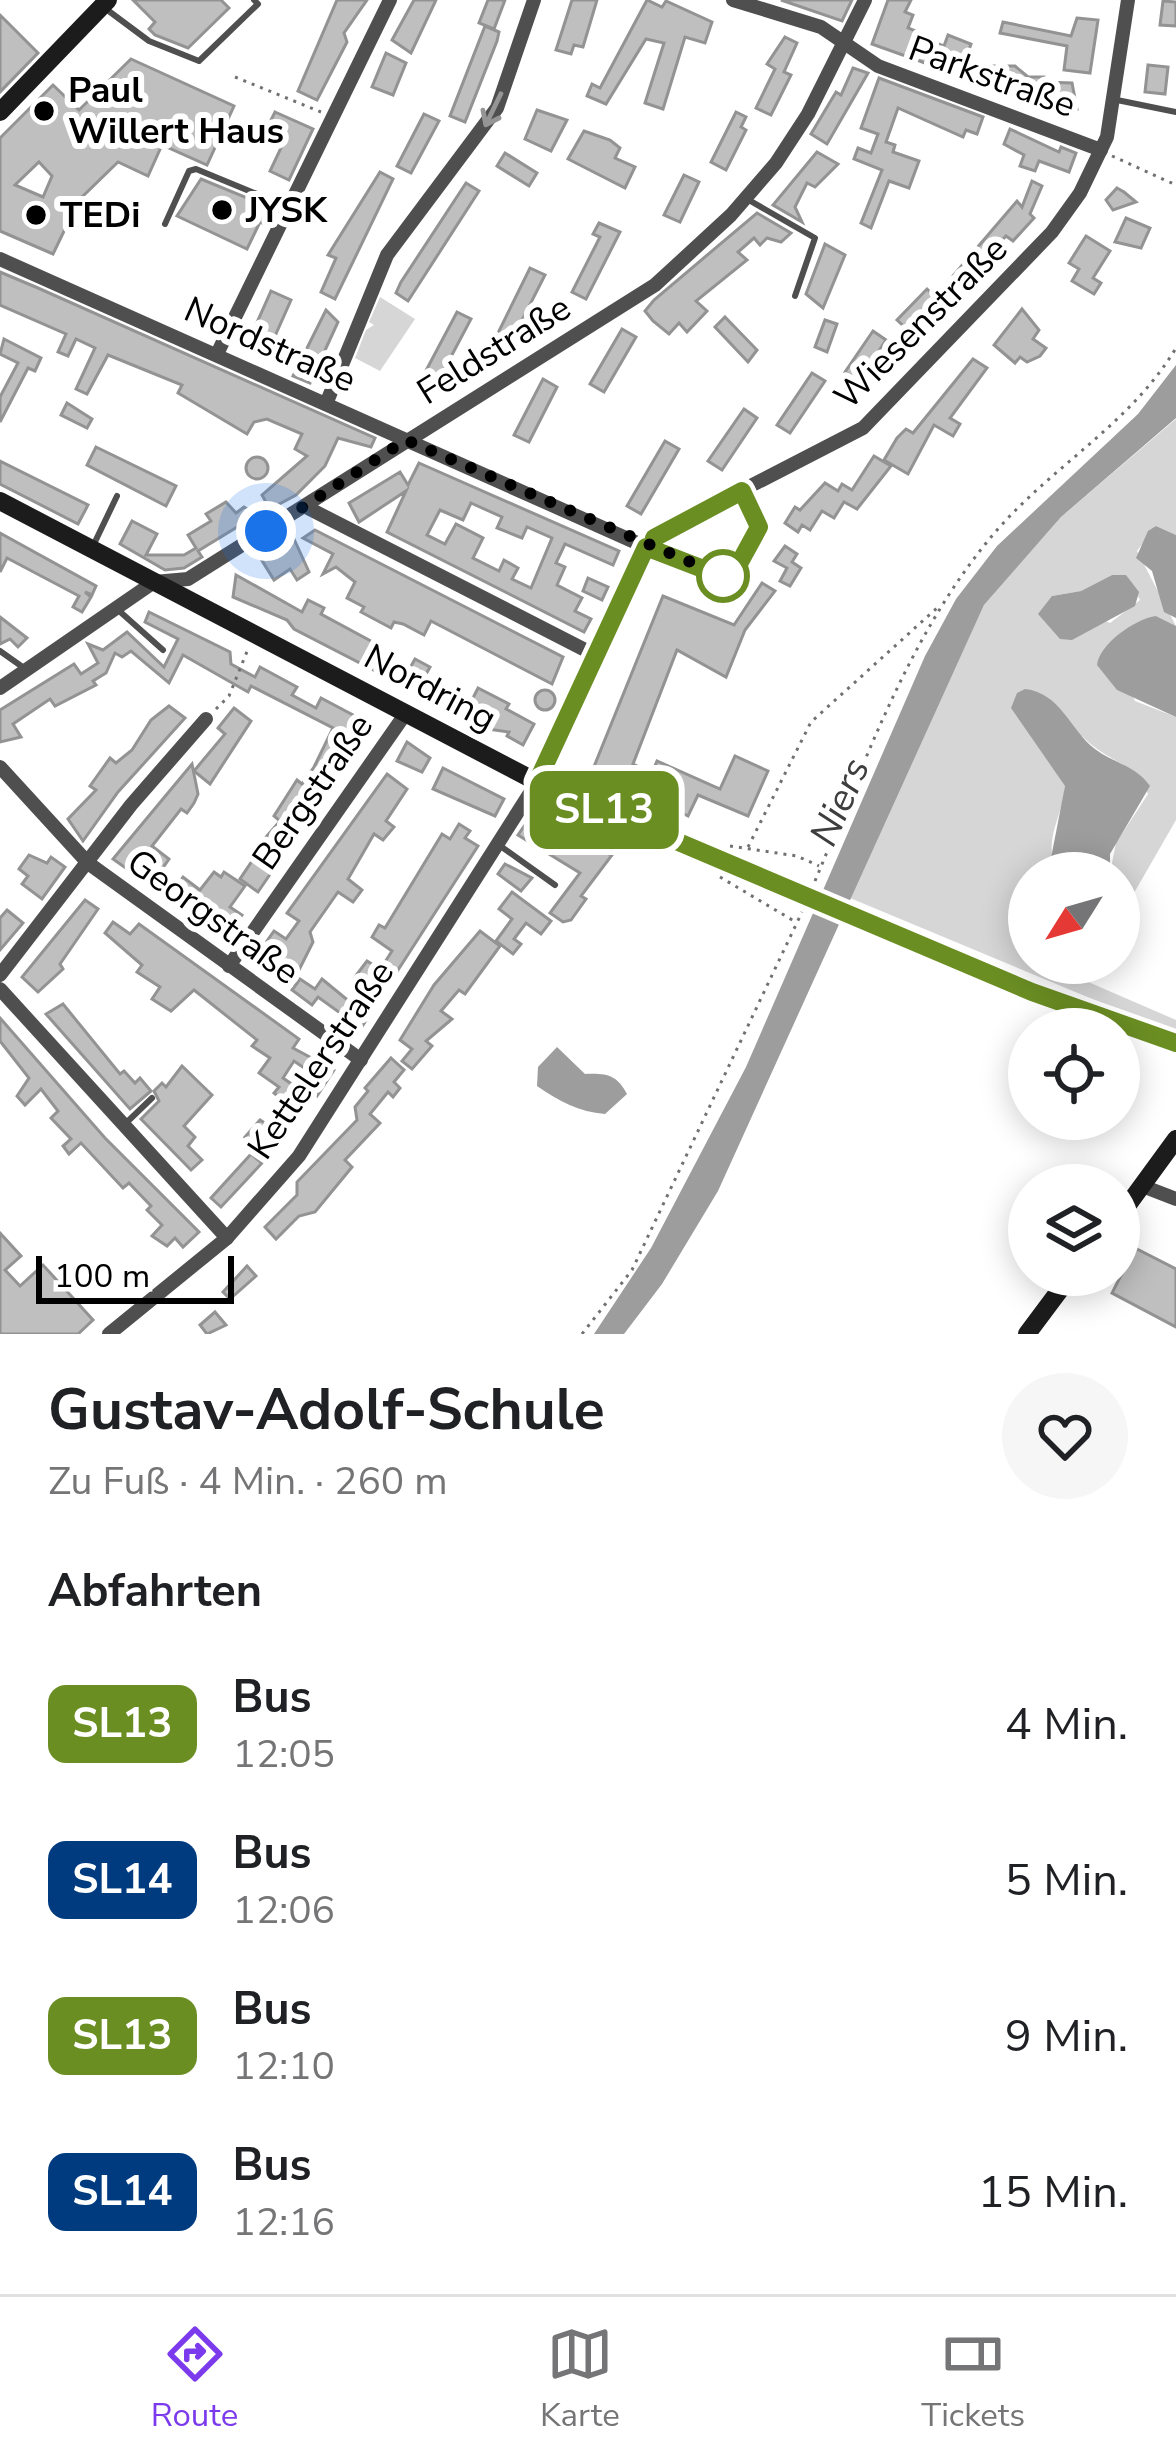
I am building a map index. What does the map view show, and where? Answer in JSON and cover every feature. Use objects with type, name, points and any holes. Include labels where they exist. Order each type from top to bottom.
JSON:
[{"type":"street","points":[[218,354],[390,0]]},
{"type":"street","points":[[326,404],[387,255],[496,108],[534,0]]},
{"type":"street","name":"Parkstraße","points":[[733,0],[847,41],[878,66],[1101,150]]},
{"type":"street","name":"Feldstraße","points":[[0,688],[154,582],[188,579],[655,286],[747,199],[793,139],[865,0]]},
{"type":"street","name":"Wiesenstraße","points":[[646,547],[665,530],[845,440],[885,410],[1052,232],[1101,150],[1117,100],[1128,0]]},
{"type":"street","points":[[0,112],[106,3]]},
{"type":"street","name":"Nordstraße","points":[[0,259],[646,547]]},
{"type":"street","name":"Nordring","points":[[0,501],[537,782],[1032,992],[1176,1043]]},
{"type":"street","points":[[305,507],[595,655]]},
{"type":"street","points":[[537,782],[646,547]]},
{"type":"street","name":"Bergstraße","points":[[229,967],[406,712]]},
{"type":"street","name":"Georgstraße","points":[[88,863],[206,719]]},
{"type":"street","name":"Georgstraße","points":[[0,767],[88,863],[361,1060]]},
{"type":"street","name":"Kettelerstraße","points":[[109,1334],[226,1238],[299,1156],[537,782]]},
{"type":"street","points":[[0,976],[88,863]]},
{"type":"street","points":[[0,988],[226,1238]]},
{"type":"street","points":[[1140,1193],[1176,1139]]},
{"type":"street","points":[[1145,1187],[1176,1199]]},
{"type":"street","points":[[1028,1334],[1056,1296]]},
{"type":"lane","points":[[106,3],[149,41],[199,61],[258,4],[254,0]]},
{"type":"lane","points":[[1117,100],[1176,112]]},
{"type":"lane","points":[[165,224],[189,171],[196,169],[289,207]]},
{"type":"lane","points":[[747,199],[814,238],[795,296]]},
{"type":"lane","points":[[646,547],[730,576],[759,527],[742,491]]},
{"type":"lane","points":[[91,549],[117,496]]},
{"type":"lane","points":[[117,609],[163,650]]},
{"type":"lane","points":[[0,651],[27,670]]},
{"type":"lane","points":[[499,845],[555,885]]},
{"type":"lane","points":[[122,1127],[152,1098]]},
{"type":"path","points":[[235,76],[333,118]]},
{"type":"path","points":[[1101,150],[1176,185]]},
{"type":"path","points":[[821,867],[748,847],[811,722],[941,603],[1042,480],[1106,434],[1148,392],[1176,347]]},
{"type":"path","points":[[582,1334],[632,1270],[797,923],[894,696],[941,603]]},
{"type":"path","points":[[206,719],[229,696],[256,635]]},
{"type":"path","points":[[717,858],[716,874],[797,923]]},
{"type":"shaded area","points":[[380,297],[415,319],[380,371],[355,358],[366,330],[374,325],[369,322]]},
{"type":"shaded area","points":[[1176,365],[1176,418],[1061,517],[984,605],[718,1191],[662,1284],[624,1334],[594,1334],[651,1248],[746,1067],[925,656],[956,599],[997,546],[1138,414]]},
{"type":"shaded area","points":[[1176,419],[1176,535],[1156,526],[1137,551],[1176,626],[1156,616],[1108,644],[1135,701],[1176,717],[1176,820],[1140,883],[1140,852],[1114,852],[1148,794],[1127,767],[1082,736],[1053,767],[1065,786],[1052,852],[1008,852],[1008,964],[850,898],[984,605],[1061,517]],"holes":[[[1112,575],[1126,575],[1140,600],[1110,623],[1052,596],[1081,591]]]},
{"type":"shaded area","points":[[1156,526],[1176,535],[1176,618],[1164,612],[1152,571],[1136,558],[1148,531]]},
{"type":"shaded area","points":[[1112,575],[1126,575],[1139,592],[1135,606],[1072,640],[1060,639],[1038,614],[1052,596],[1081,591]]},
{"type":"shaded area","points":[[1156,616],[1176,626],[1176,717],[1117,690],[1097,665],[1119,634]]},
{"type":"shaded area","points":[[1025,689],[1048,697],[1095,749],[1150,786],[1111,852],[1052,852],[1065,786],[1011,708],[1017,693]]},
{"type":"shaded area","points":[[1056,984],[1093,984],[1176,1020],[1176,1034],[1140,1019],[1140,1008],[1114,1008]]},
{"type":"shaded area","points":[[557,1047],[585,1074],[610,1076],[627,1094],[605,1114],[570,1105],[537,1086],[538,1067]]},
{"type":"building","points":[[133,0],[221,0],[229,8],[188,48],[155,35],[149,29],[155,22]]},
{"type":"building","points":[[337,0],[367,0],[344,33],[347,42],[317,100],[298,91]]},
{"type":"building","points":[[414,0],[436,0],[411,53],[392,40]]},
{"type":"building","points":[[488,0],[505,0],[494,29],[479,23]]},
{"type":"building","points":[[572,0],[597,0],[583,47],[574,45],[571,54],[556,50]]},
{"type":"building","points":[[647,0],[662,7],[666,1],[712,22],[705,43],[685,37],[663,109],[645,103],[664,43],[646,39],[606,104],[587,96],[592,84],[600,88]]},
{"type":"building","points":[[781,0],[852,0],[842,21]]},
{"type":"building","points":[[888,0],[911,0],[905,12],[913,15],[908,28],[918,32],[916,36],[944,46],[948,35],[971,44],[966,58],[977,62],[971,81],[953,74],[957,64],[928,53],[925,63],[872,44]]},
{"type":"building","points":[[1163,1],[1176,2],[1176,26],[1160,25]]},
{"type":"building","points":[[0,15],[38,53],[0,92]]},
{"type":"building","points":[[1077,18],[1098,20],[1090,73],[1064,70],[1067,46],[1000,33],[1003,22],[1071,36]]},
{"type":"building","points":[[485,26],[499,32],[465,122],[450,116]]},
{"type":"building","points":[[785,37],[797,43],[784,72],[791,75],[771,115],[756,108],[775,69],[767,64]]},
{"type":"building","points":[[386,53],[406,63],[393,95],[372,87]]},
{"type":"building","points":[[131,59],[234,106],[207,165],[162,145],[148,176],[118,162],[79,200],[53,254],[0,231],[0,138],[53,85],[79,110]],"holes":[[[39,162],[52,176],[43,197],[15,185]]]},
{"type":"building","points":[[1148,65],[1168,67],[1165,94],[1145,92]]},
{"type":"building","points":[[991,66],[1015,66],[1028,77],[1044,77],[1044,82],[1072,83],[1077,109],[1056,109],[1047,105],[1047,98],[990,83]]},
{"type":"building","points":[[853,68],[868,73],[827,144],[811,134],[836,92],[841,95]]},
{"type":"building","points":[[879,78],[983,117],[977,134],[966,130],[963,137],[898,108],[886,142],[895,145],[893,152],[919,161],[909,188],[889,181],[871,228],[861,223],[882,170],[854,159],[858,148],[871,153],[878,134],[861,128]]},
{"type":"building","points":[[537,110],[567,120],[551,151],[525,139]]},
{"type":"building","points":[[275,112],[313,129],[289,180],[270,171],[281,148],[277,145],[280,137],[266,130]]},
{"type":"building","points":[[736,112],[746,117],[741,127],[746,130],[726,170],[711,162]]},
{"type":"building","points":[[424,114],[439,121],[411,173],[397,166]]},
{"type":"building","points":[[1010,129],[1059,152],[1061,147],[1076,153],[1069,172],[1039,161],[1035,171],[1020,166],[1024,155],[1004,144]]},
{"type":"building","points":[[584,131],[610,140],[620,148],[615,158],[635,167],[625,188],[568,159]]},
{"type":"building","points":[[817,152],[838,164],[815,187],[807,183],[795,207],[802,222],[773,205]]},
{"type":"building","points":[[505,153],[537,173],[529,186],[497,166]]},
{"type":"building","points":[[380,172],[393,179],[335,299],[321,292],[336,258],[328,255]]},
{"type":"building","points":[[684,175],[699,182],[680,222],[664,215]]},
{"type":"building","name":"JYSK","points":[[201,179],[274,209],[266,225],[260,222],[247,249],[177,216]]},
{"type":"building","points":[[1032,181],[1042,186],[1030,214],[1034,218],[1013,241],[1006,236],[991,252],[998,258],[959,295],[946,284],[1017,201],[1022,207]]},
{"type":"building","points":[[466,183],[479,191],[408,301],[396,293],[401,282]]},
{"type":"building","points":[[1117,188],[1136,202],[1113,210],[1106,200]]},
{"type":"building","points":[[757,213],[791,233],[781,242],[767,238],[760,245],[754,238],[738,252],[747,260],[696,301],[707,311],[687,332],[679,323],[669,334],[653,321],[645,311],[654,300]]},
{"type":"building","points":[[1126,218],[1150,228],[1141,248],[1115,242]]},
{"type":"building","points":[[599,223],[620,232],[586,299],[572,292],[600,237],[593,234]]},
{"type":"building","points":[[1086,236],[1110,251],[1093,278],[1101,283],[1094,294],[1072,281],[1079,269],[1069,263]]},
{"type":"building","points":[[825,244],[845,255],[823,308],[806,294]]},
{"type":"building","points":[[530,268],[545,275],[511,342],[497,335]]},
{"type":"building","points":[[0,272],[375,438],[371,447],[338,438],[325,466],[296,495],[270,509],[262,495],[307,456],[295,449],[302,434],[267,419],[254,422],[247,434],[178,393],[182,385],[108,355],[87,394],[76,389],[95,348],[76,339],[68,356],[58,352],[66,334],[0,305]]},
{"type":"building","points":[[927,289],[942,303],[912,334],[897,320]]},
{"type":"building","points":[[271,291],[291,300],[267,354],[247,345]]},
{"type":"building","points":[[1022,309],[1039,330],[1033,339],[1046,348],[1040,356],[1027,362],[1020,357],[1015,363],[994,345]]},
{"type":"building","points":[[326,310],[338,322],[310,383],[293,376]]},
{"type":"building","points":[[457,312],[471,319],[436,385],[422,378]]},
{"type":"building","points":[[725,317],[757,350],[748,362],[715,327]]},
{"type":"building","points":[[825,320],[837,324],[827,352],[815,347]]},
{"type":"building","points":[[622,329],[636,337],[604,392],[590,384]]},
{"type":"building","points":[[873,331],[886,340],[859,381],[845,372]]},
{"type":"building","points":[[4,339],[41,358],[35,371],[28,368],[0,422],[0,397],[18,363],[0,354]]},
{"type":"building","points":[[973,359],[987,368],[950,418],[960,424],[953,436],[934,425],[908,474],[884,460],[897,438],[906,429],[913,433]]},
{"type":"building","points":[[812,373],[825,381],[790,433],[777,425]]},
{"type":"building","points":[[543,379],[557,387],[529,442],[514,435]]},
{"type":"building","points":[[67,403],[92,419],[87,428],[61,415]]},
{"type":"building","points":[[744,409],[757,418],[722,470],[708,461]]},
{"type":"building","points":[[665,441],[679,449],[641,514],[627,506]]},
{"type":"building","points":[[96,447],[176,486],[166,506],[87,465]]},
{"type":"building","points":[[874,456],[891,466],[857,509],[844,502],[834,518],[822,511],[810,530],[802,525],[798,532],[785,523],[795,507],[800,510],[825,483],[838,491],[842,484],[852,490]]},
{"type":"building","points":[[257,457],[268,468],[257,479],[246,468]]},
{"type":"building","points":[[0,461],[88,505],[78,524],[0,484]]},
{"type":"building","points":[[419,463],[619,551],[613,565],[565,544],[556,563],[565,567],[557,585],[582,598],[575,611],[591,619],[584,632],[387,532],[406,491],[359,522],[349,503],[400,472],[408,485]],"holes":[[[471,503],[502,517],[497,528],[522,538],[527,527],[552,538],[531,588],[512,579],[518,568],[504,560],[499,571],[473,558],[483,538],[456,524],[445,544],[427,535],[440,510],[463,520]]]},
{"type":"building","points":[[226,502],[236,513],[244,507],[257,515],[198,551],[202,557],[184,568],[165,570],[120,544],[132,521],[157,534],[146,555],[184,555],[196,548],[188,535],[211,521],[206,514]]},
{"type":"building","points":[[315,530],[563,657],[552,684],[431,621],[424,635],[394,622],[391,628],[361,612],[364,607],[347,598],[355,582],[336,567],[323,574],[333,554],[303,538]]},
{"type":"building","points":[[0,533],[96,586],[92,595],[85,592],[91,597],[82,612],[73,607],[79,596],[7,558],[0,572]]},
{"type":"building","points":[[294,539],[309,572],[297,580],[290,569],[274,580],[261,559]]},
{"type":"building","points":[[785,546],[797,554],[792,562],[801,568],[790,586],[780,581],[787,568],[774,561]]},
{"type":"building","points":[[236,575],[302,612],[308,600],[324,608],[321,614],[382,647],[379,652],[410,668],[415,659],[430,667],[425,676],[472,700],[478,688],[509,704],[506,709],[534,724],[523,745],[507,736],[509,732],[488,729],[294,629],[287,620],[233,597]]},
{"type":"building","points":[[588,578],[608,587],[602,600],[583,591]]},
{"type":"building","points":[[762,583],[775,591],[745,630],[726,677],[677,650],[633,764],[652,773],[657,761],[720,789],[735,756],[768,771],[748,816],[698,795],[688,816],[606,774],[603,780],[591,774],[663,596],[734,625]]},
{"type":"building","points":[[149,612],[230,652],[231,664],[255,677],[260,667],[297,687],[292,695],[316,708],[321,698],[372,725],[258,892],[240,879],[256,855],[252,853],[280,821],[274,816],[297,780],[302,784],[314,767],[333,728],[251,686],[248,692],[183,655],[169,683],[131,651],[122,657],[115,653],[106,673],[93,681],[96,685],[55,706],[50,699],[13,724],[21,737],[0,742],[0,710],[74,664],[81,674],[98,663],[88,644],[103,650],[127,632],[164,667],[178,639],[145,622]]},
{"type":"building","points":[[0,617],[27,638],[18,647],[10,639],[0,644]]},
{"type":"building","points":[[545,690],[555,700],[545,710],[535,700]]},
{"type":"building","points":[[169,706],[185,718],[118,792],[83,841],[68,819],[96,790],[90,786],[110,758],[116,763],[132,750],[151,720]]},
{"type":"building","points":[[234,708],[251,721],[210,784],[194,771],[225,734],[218,728]]},
{"type":"building","points":[[407,742],[430,758],[422,772],[397,761]]},
{"type":"building","points":[[192,764],[198,794],[194,803],[187,813],[181,809],[152,846],[169,859],[162,869],[152,863],[145,871],[132,862],[127,869],[113,859]]},
{"type":"building","points":[[443,768],[504,799],[495,816],[433,789]]},
{"type":"building","points":[[387,774],[407,789],[386,821],[394,827],[383,840],[374,834],[348,879],[362,890],[353,902],[338,892],[310,932],[313,942],[296,976],[278,962],[272,970],[255,958],[274,931],[286,939],[299,921],[287,913]]},
{"type":"building","points":[[529,819],[561,842],[566,836],[586,851],[590,847],[612,855],[581,896],[586,899],[571,920],[563,922],[550,913],[580,873],[518,835]]},
{"type":"building","points":[[459,824],[470,831],[465,838],[478,846],[389,984],[376,976],[392,951],[372,937],[379,925],[385,928],[442,834],[450,839]]},
{"type":"building","points":[[29,855],[47,863],[51,857],[65,867],[42,899],[22,884],[28,876],[19,869]]},
{"type":"building","points":[[505,864],[532,878],[521,891],[498,874]]},
{"type":"building","points":[[214,872],[221,877],[224,872],[245,886],[230,907],[242,915],[225,938],[215,931],[221,917],[205,906],[194,921],[174,906],[181,895],[174,889],[183,877],[200,890]]},
{"type":"building","points":[[512,892],[551,921],[541,934],[526,923],[514,939],[521,944],[513,954],[496,941],[512,919],[499,909]]},
{"type":"building","points":[[85,900],[98,909],[60,964],[63,969],[38,992],[22,977]]},
{"type":"building","points":[[7,910],[23,923],[0,950],[0,918]]},
{"type":"building","points":[[113,922],[130,934],[139,924],[299,1039],[293,1048],[334,1070],[317,1096],[304,1088],[313,1074],[294,1061],[283,1078],[306,1094],[279,1144],[270,1138],[262,1149],[245,1137],[260,1120],[268,1125],[285,1102],[274,1093],[279,1087],[259,1073],[270,1058],[252,1046],[257,1040],[194,990],[171,1011],[152,999],[160,987],[137,972],[142,965],[105,933]]},
{"type":"building","points":[[480,931],[500,946],[465,994],[459,990],[441,1011],[452,1019],[426,1041],[432,1046],[412,1069],[402,1061],[412,1049],[400,1040],[434,985]]},
{"type":"building","points":[[367,961],[380,969],[368,987],[354,978]]},
{"type":"building","points":[[300,979],[315,989],[322,979],[356,1007],[364,994],[378,1002],[361,1028],[318,997],[312,1005],[292,990]]},
{"type":"building","points":[[63,1004],[120,1074],[124,1071],[135,1083],[140,1078],[151,1091],[130,1109],[46,1014]]},
{"type":"building","points":[[0,1018],[105,1138],[199,1232],[183,1247],[175,1238],[167,1246],[152,1236],[162,1225],[147,1210],[151,1206],[129,1183],[123,1188],[81,1143],[69,1154],[63,1146],[71,1139],[51,1118],[58,1111],[41,1089],[25,1105],[17,1096],[29,1078],[0,1041]]},
{"type":"building","points":[[391,1058],[404,1070],[394,1082],[400,1088],[393,1097],[388,1092],[370,1114],[380,1123],[345,1160],[352,1167],[315,1212],[299,1216],[276,1239],[265,1227],[297,1195],[297,1182],[357,1120],[355,1107],[368,1091],[365,1088]]},
{"type":"building","points":[[182,1066],[212,1095],[184,1126],[195,1137],[188,1146],[202,1160],[191,1170],[141,1119],[159,1101],[154,1091],[162,1083],[166,1087]]},
{"type":"building","points":[[251,1154],[262,1163],[221,1207],[211,1198]]},
{"type":"building","points":[[0,1233],[21,1256],[5,1270],[20,1286],[43,1265],[93,1320],[78,1334],[0,1334]]},
{"type":"building","points":[[1140,1251],[1176,1269],[1176,1327],[1118,1296],[1140,1296]]},
{"type":"building","points":[[247,1266],[256,1276],[230,1299],[223,1292]]},
{"type":"building","points":[[215,1312],[226,1325],[207,1334],[200,1325]]},
{"type":"bus line","name":"SL13","points":[[654,538],[742,491],[759,527],[730,576],[646,547],[537,782],[1032,992],[1176,1043]]},
{"type":"place","name":"Paul Willert Haus","points":[[44,111]]},
{"type":"place","name":"JYSK","points":[[222,210]]},
{"type":"place","name":"TEDi","points":[[36,215]]},
{"type":"route","points":[[266,531],[406,440],[646,547],[723,576]]},
{"type":"water label","name":"Niers","points":[[840,802]]}]
